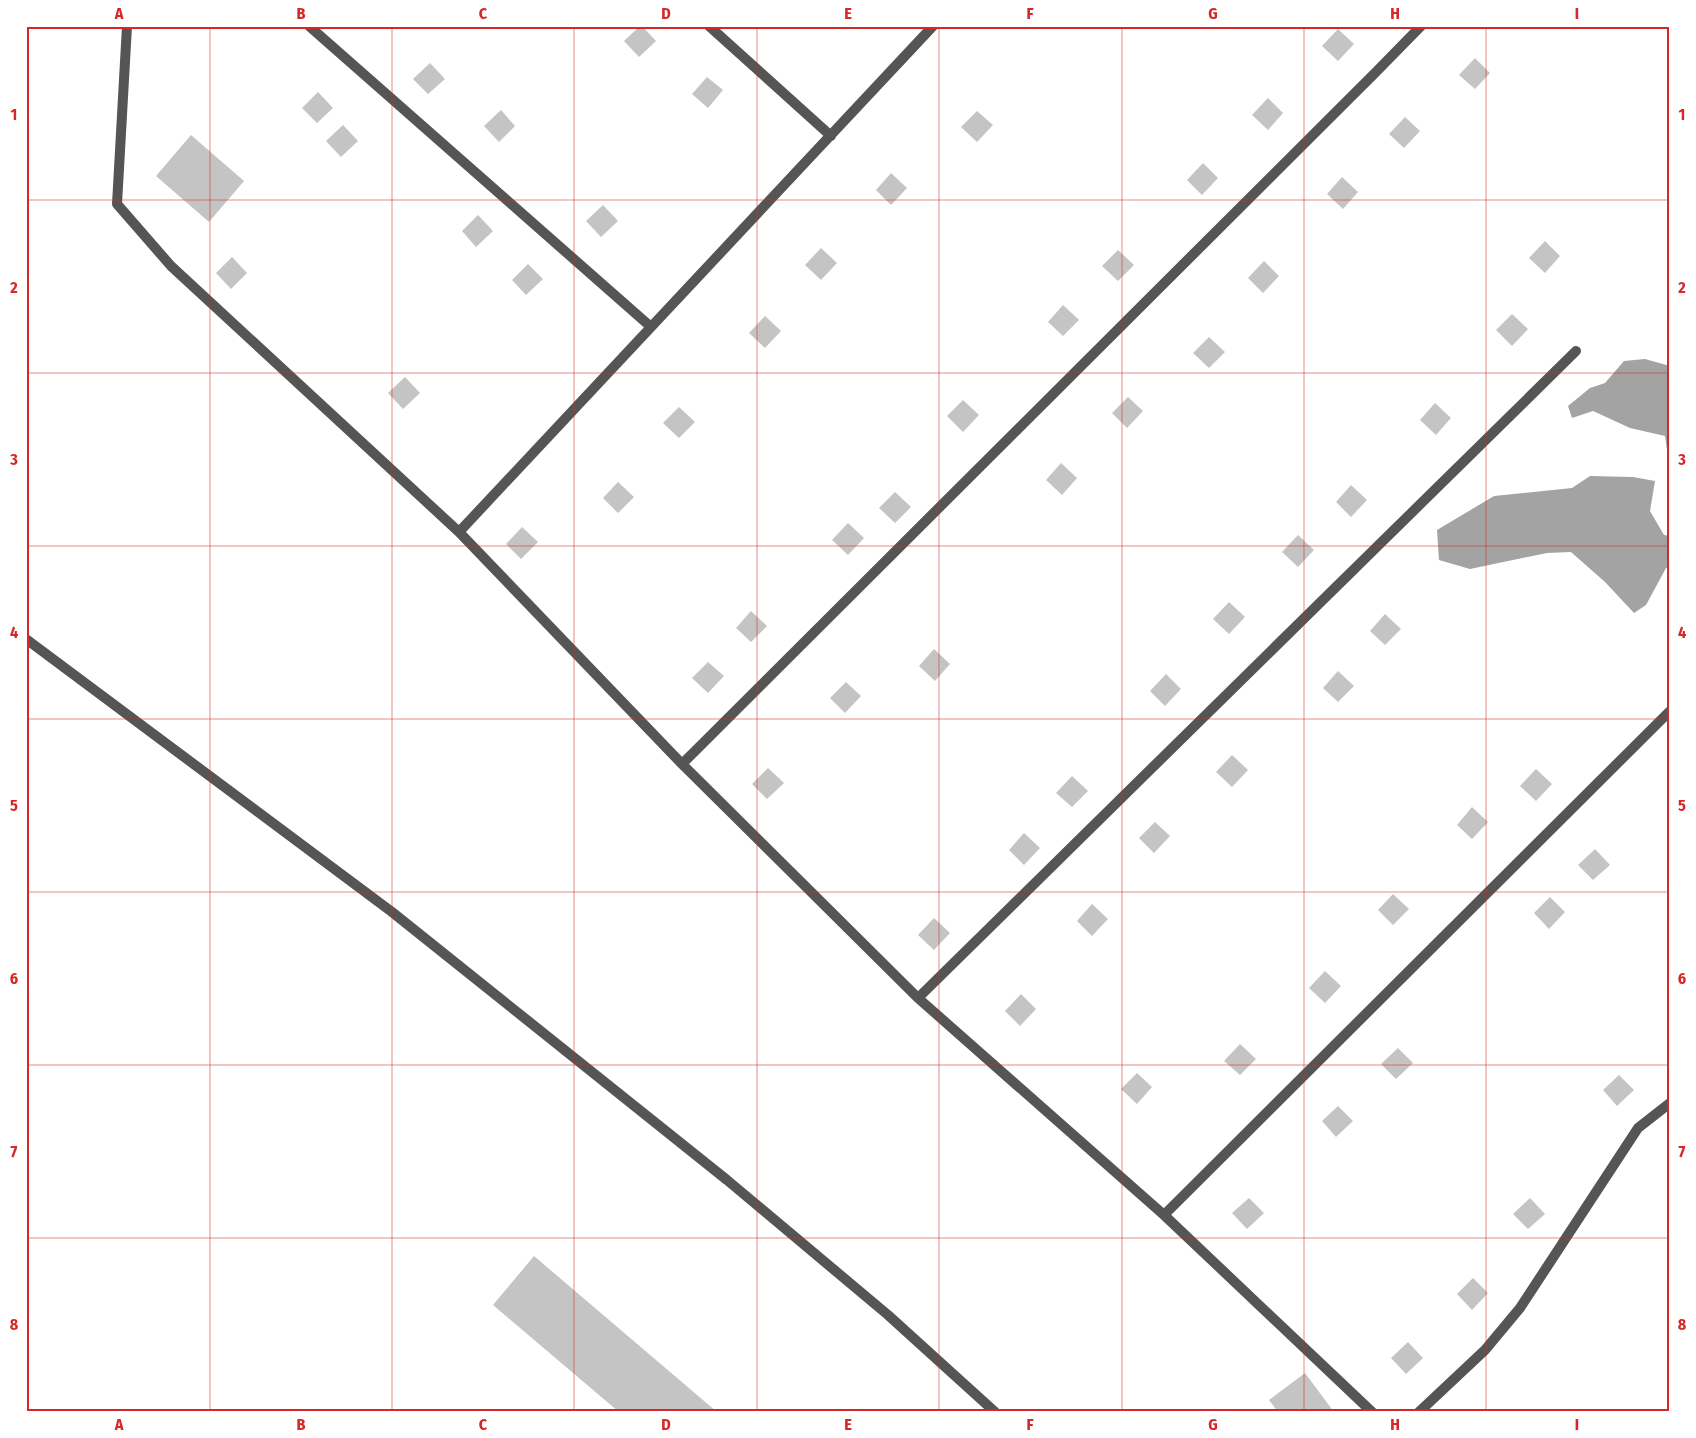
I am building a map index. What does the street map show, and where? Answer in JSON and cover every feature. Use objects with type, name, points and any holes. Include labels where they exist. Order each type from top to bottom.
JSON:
[{"type":"street","points":[[127,26],[117,204],[170,266],[459,532],[682,764],[918,998],[1164,1214],[1372,1412]]},
{"type":"street","points":[[308,26],[651,327]]},
{"type":"street","points":[[710,26],[831,136]]},
{"type":"street","points":[[459,532],[933,26]]},
{"type":"street","points":[[682,764],[1420,26]]},
{"type":"street","points":[[918,998],[1576,351]]},
{"type":"street","points":[[26,639],[392,912],[727,1180],[888,1315],[995,1412]]},
{"type":"street","points":[[1164,1214],[1670,711]]},
{"type":"street","points":[[1419,1412],[1485,1350],[1520,1308],[1638,1128],[1670,1103]]},
{"type":"shaded area","points":[[1645,359],[1670,366],[1670,471],[1665,436],[1630,428],[1593,411],[1572,418],[1568,406],[1590,388],[1605,383],[1624,361]]},
{"type":"shaded area","points":[[1590,476],[1633,477],[1655,481],[1650,511],[1664,535],[1670,536],[1670,566],[1666,568],[1646,605],[1634,613],[1605,582],[1571,552],[1547,553],[1470,569],[1439,560],[1437,530],[1494,496],[1572,488]]},
{"type":"building","points":[[640,26],[656,41],[639,57],[624,41]]},
{"type":"building","points":[[1338,29],[1354,44],[1338,61],[1322,46]]},
{"type":"building","points":[[1475,58],[1490,73],[1475,89],[1459,75]]},
{"type":"building","points":[[430,63],[445,79],[428,94],[413,79]]},
{"type":"building","points":[[707,77],[723,90],[708,108],[692,94]]},
{"type":"building","points":[[318,92],[333,108],[317,123],[302,108]]},
{"type":"building","points":[[1268,98],[1283,113],[1268,130],[1252,115]]},
{"type":"building","points":[[501,110],[515,126],[499,142],[484,126]]},
{"type":"building","points":[[977,111],[993,125],[977,142],[961,127]]},
{"type":"building","points":[[1405,117],[1420,131],[1404,148],[1389,134]]},
{"type":"building","points":[[343,125],[358,141],[341,157],[326,141]]},
{"type":"building","points":[[191,135],[244,181],[209,222],[156,176]]},
{"type":"building","points":[[1203,163],[1218,178],[1202,195],[1187,180]]},
{"type":"building","points":[[891,173],[907,188],[891,205],[876,190]]},
{"type":"building","points":[[1342,177],[1358,192],[1343,209],[1327,194]]},
{"type":"building","points":[[603,205],[618,221],[601,237],[586,221]]},
{"type":"building","points":[[478,215],[493,231],[476,247],[462,231]]},
{"type":"building","points":[[1545,241],[1560,256],[1545,273],[1529,258]]},
{"type":"building","points":[[821,248],[837,263],[821,280],[805,265]]},
{"type":"building","points":[[1118,250],[1134,265],[1118,281],[1102,266]]},
{"type":"building","points":[[232,257],[247,273],[231,289],[216,273]]},
{"type":"building","points":[[1264,261],[1279,276],[1263,293],[1248,278]]},
{"type":"building","points":[[528,264],[543,279],[526,295],[512,280]]},
{"type":"building","points":[[1063,305],[1079,320],[1063,336],[1048,322]]},
{"type":"building","points":[[1512,314],[1528,329],[1512,346],[1496,330]]},
{"type":"building","points":[[765,316],[781,331],[765,348],[749,333]]},
{"type":"building","points":[[1209,337],[1225,352],[1209,368],[1193,353]]},
{"type":"building","points":[[405,377],[420,393],[403,409],[388,393]]},
{"type":"building","points":[[1128,397],[1143,411],[1127,428],[1112,413]]},
{"type":"building","points":[[963,400],[979,415],[963,432],[947,416]]},
{"type":"building","points":[[1435,403],[1451,418],[1436,435],[1420,420]]},
{"type":"building","points":[[679,407],[695,422],[679,438],[663,423]]},
{"type":"building","points":[[1061,463],[1077,478],[1062,495],[1046,480]]},
{"type":"building","points":[[618,482],[634,497],[618,513],[603,498]]},
{"type":"building","points":[[1351,485],[1367,500],[1351,517],[1336,502]]},
{"type":"building","points":[[895,492],[911,507],[895,523],[879,508]]},
{"type":"building","points":[[848,523],[864,538],[848,555],[832,540]]},
{"type":"building","points":[[522,527],[538,542],[521,559],[506,544]]},
{"type":"building","points":[[1298,535],[1314,550],[1298,567],[1282,552]]},
{"type":"building","points":[[1229,602],[1245,617],[1229,634],[1213,619]]},
{"type":"building","points":[[751,611],[767,626],[751,642],[736,628]]},
{"type":"building","points":[[1385,614],[1401,629],[1385,645],[1370,631]]},
{"type":"building","points":[[934,649],[950,664],[935,681],[919,666]]},
{"type":"building","points":[[708,662],[724,676],[708,693],[692,678]]},
{"type":"building","points":[[1338,671],[1354,686],[1338,702],[1323,688]]},
{"type":"building","points":[[1166,674],[1181,689],[1165,706],[1150,691]]},
{"type":"building","points":[[846,682],[861,696],[845,713],[830,698]]},
{"type":"building","points":[[1232,755],[1248,770],[1232,787],[1216,772]]},
{"type":"building","points":[[768,768],[784,783],[767,799],[752,784]]},
{"type":"building","points":[[1536,769],[1552,784],[1536,801],[1520,786]]},
{"type":"building","points":[[1072,776],[1088,791],[1072,807],[1056,793]]},
{"type":"building","points":[[1472,807],[1488,822],[1472,839],[1457,825]]},
{"type":"building","points":[[1155,822],[1170,836],[1154,853],[1139,838]]},
{"type":"building","points":[[1024,833],[1040,848],[1024,865],[1009,850]]},
{"type":"building","points":[[1595,849],[1610,865],[1593,880],[1578,865]]},
{"type":"building","points":[[1393,894],[1409,909],[1393,925],[1378,910]]},
{"type":"building","points":[[1550,897],[1565,912],[1549,929],[1534,913]]},
{"type":"building","points":[[1092,904],[1108,919],[1092,936],[1077,921]]},
{"type":"building","points":[[934,918],[950,933],[934,950],[918,935]]},
{"type":"building","points":[[1325,971],[1341,986],[1325,1003],[1309,988]]},
{"type":"building","points":[[1021,994],[1036,1009],[1020,1026],[1005,1011]]},
{"type":"building","points":[[1240,1044],[1256,1059],[1240,1075],[1224,1061]]},
{"type":"building","points":[[1398,1048],[1413,1063],[1396,1079],[1381,1064]]},
{"type":"building","points":[[1137,1073],[1152,1087],[1137,1104],[1121,1089]]},
{"type":"building","points":[[1619,1075],[1634,1090],[1617,1106],[1603,1090]]},
{"type":"building","points":[[1338,1106],[1353,1121],[1336,1137],[1322,1121]]},
{"type":"building","points":[[1249,1198],[1264,1213],[1247,1229],[1232,1213]]},
{"type":"building","points":[[1530,1198],[1545,1214],[1528,1229],[1513,1214]]},
{"type":"building","points":[[534,1256],[717,1412],[619,1412],[493,1305]]},
{"type":"building","points":[[1473,1278],[1488,1293],[1472,1310],[1457,1294]]},
{"type":"building","points":[[1408,1342],[1423,1358],[1406,1374],[1391,1358]]},
{"type":"building","points":[[1305,1373],[1334,1412],[1278,1412],[1269,1400]]}]
